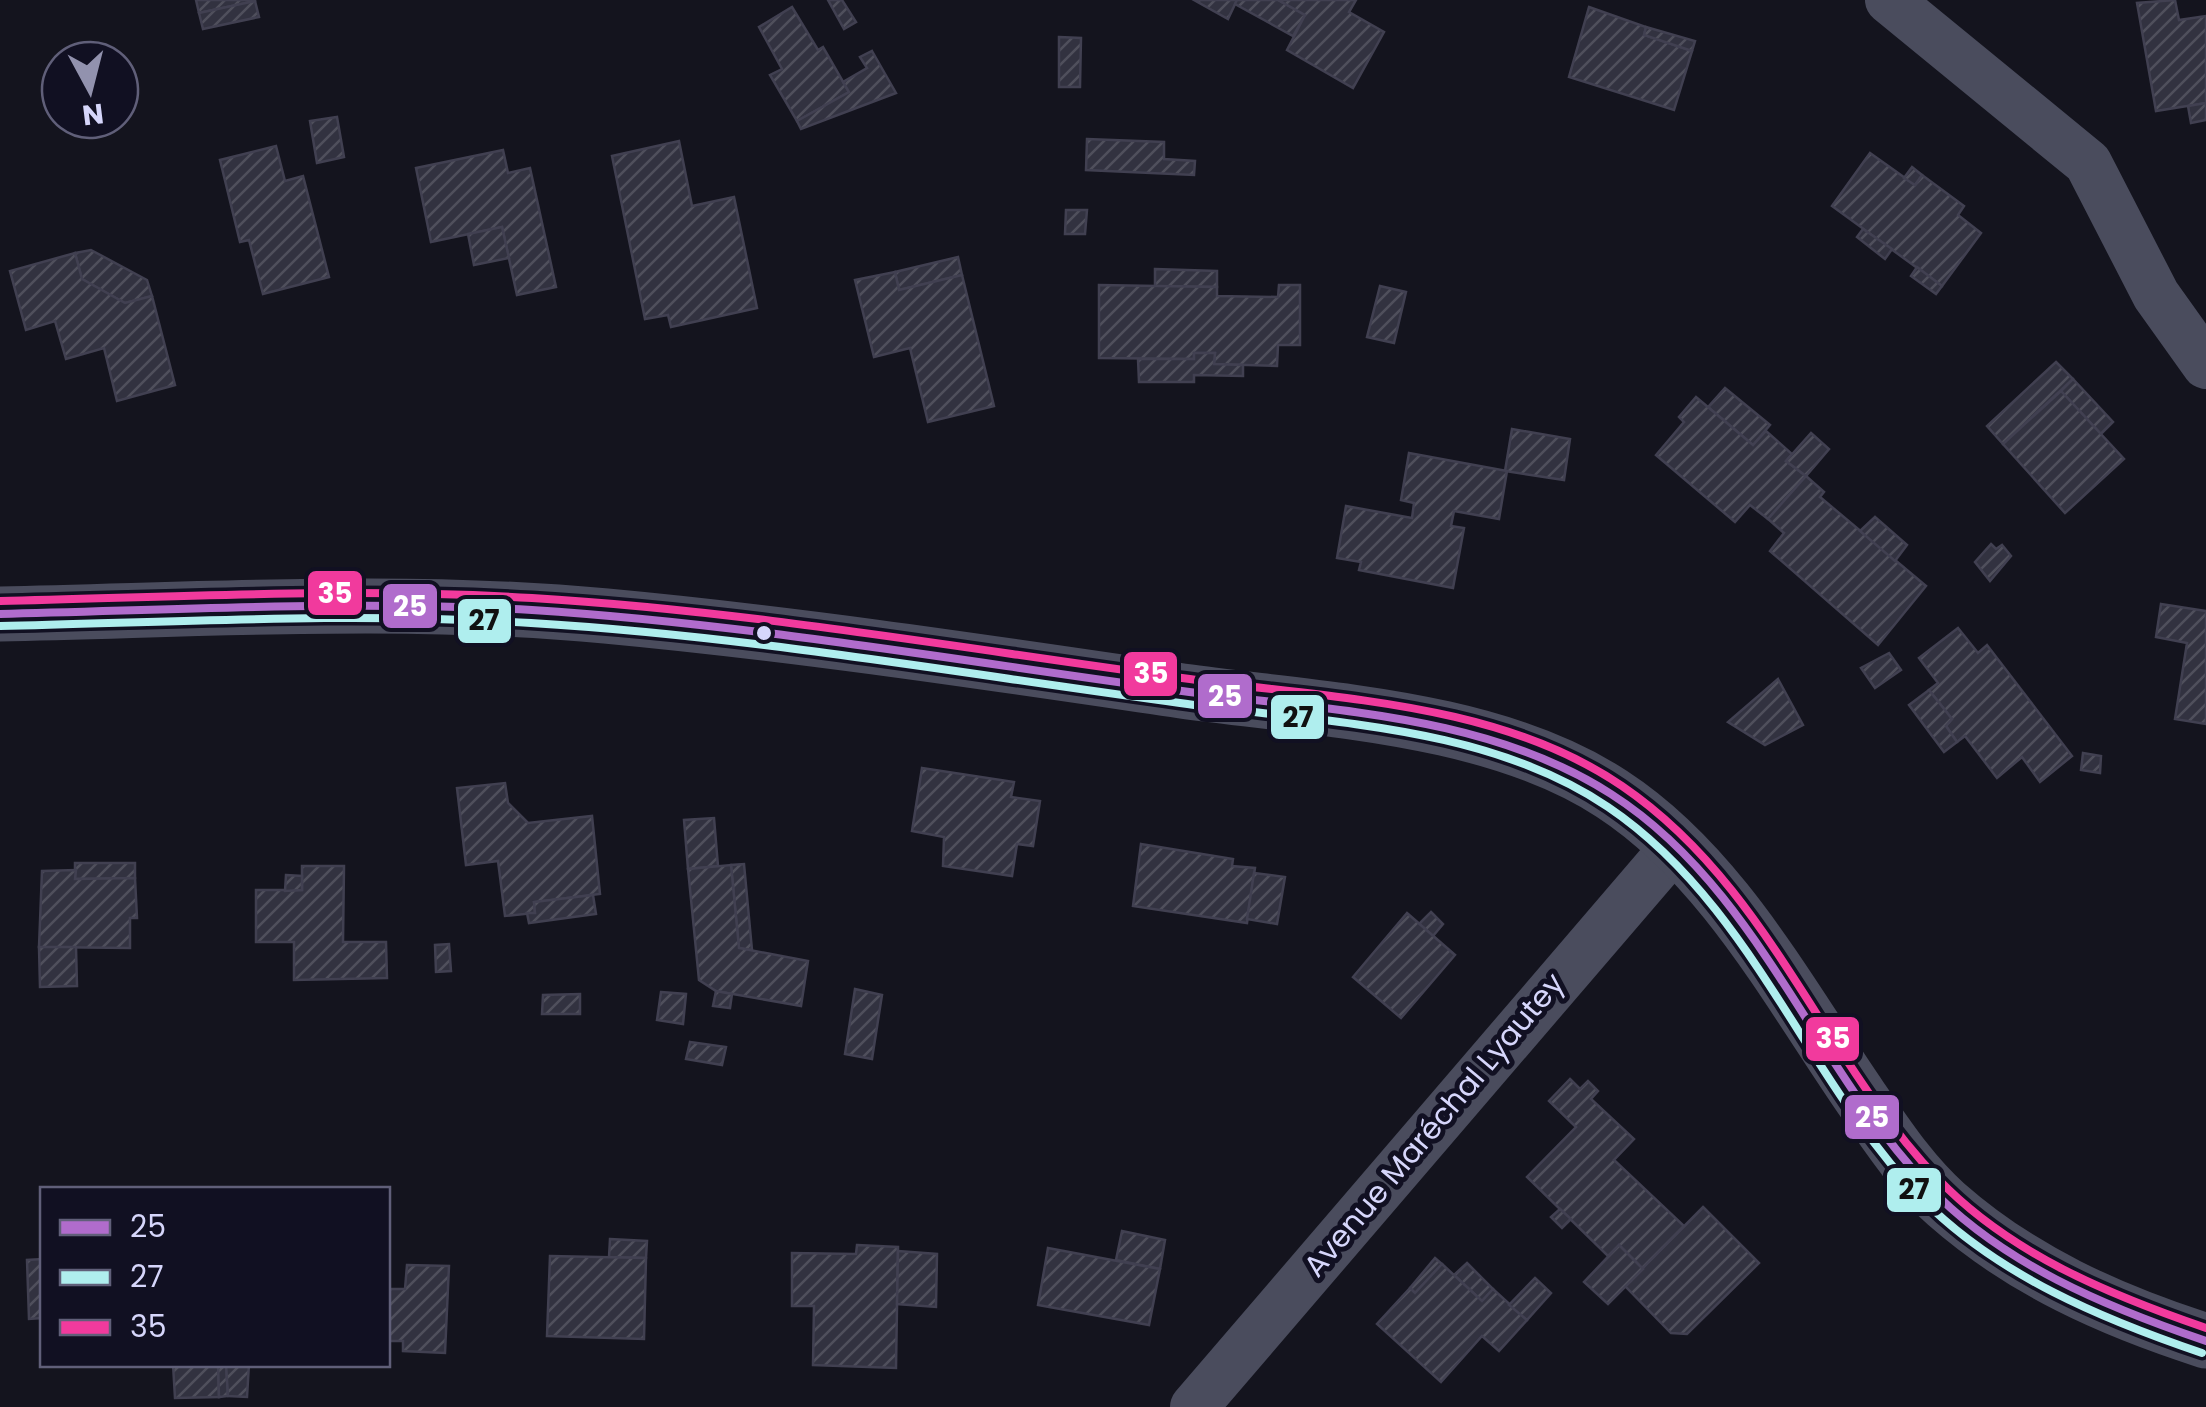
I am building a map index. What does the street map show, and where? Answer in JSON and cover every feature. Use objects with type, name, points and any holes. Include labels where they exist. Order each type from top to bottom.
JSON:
[{"type":"street","points":[[1889,0],[2088,163],[2156,295],[2206,365]]},
{"type":"street","points":[[0,614],[350,607],[563,614],[887,649],[1455,733],[1528,751],[1610,792],[1676,844],[1757,945],[1894,1145],[1943,1202],[2031,1268],[2124,1314],[2206,1340]]},
{"type":"street","name":"Avenue Maréchal Lyautey","points":[[1194,1407],[1676,844]]},
{"type":"building","points":[[196,0],[255,0],[255,1],[199,13]]},
{"type":"building","points":[[828,0],[842,0],[856,22],[844,29]]},
{"type":"building","points":[[1194,0],[1237,0],[1228,19]]},
{"type":"building","points":[[1237,0],[1278,0],[1305,15],[1293,36],[1235,4]]},
{"type":"building","points":[[1278,0],[1356,0],[1349,12],[1384,32],[1353,88],[1287,50],[1305,15]]},
{"type":"building","points":[[2175,0],[2179,20],[2206,16],[2206,103],[2156,111],[2137,3]]},
{"type":"building","points":[[255,1],[259,17],[203,29],[199,13]]},
{"type":"building","points":[[792,7],[818,50],[823,47],[849,92],[797,121],[770,75],[782,69],[759,27]]},
{"type":"building","points":[[1589,7],[1646,27],[1644,35],[1692,51],[1674,110],[1569,77]]},
{"type":"building","points":[[1646,27],[1695,41],[1692,51],[1644,35]]},
{"type":"building","points":[[1059,37],[1081,38],[1080,87],[1059,87]]},
{"type":"building","points":[[872,51],[896,93],[801,129],[797,121],[849,92],[843,82],[867,68],[860,57]]},
{"type":"building","points":[[2206,103],[2206,120],[2191,123],[2188,106]]},
{"type":"building","points":[[337,117],[344,157],[317,163],[310,121]]},
{"type":"building","points":[[1087,139],[1164,142],[1164,159],[1195,161],[1194,175],[1086,170]]},
{"type":"building","points":[[679,141],[692,206],[734,197],[757,308],[671,327],[668,315],[645,319],[612,156]]},
{"type":"building","points":[[276,146],[285,181],[303,176],[329,277],[263,294],[249,240],[240,242],[220,160]]},
{"type":"building","points":[[503,150],[508,173],[530,168],[556,287],[517,295],[502,227],[431,242],[416,168]]},
{"type":"building","points":[[1870,153],[1915,185],[1922,175],[1964,206],[1958,215],[1981,233],[1942,286],[1832,206]]},
{"type":"building","points":[[1912,167],[1922,175],[1915,185],[1904,178]]},
{"type":"building","points":[[1066,210],[1087,210],[1085,234],[1065,234]]},
{"type":"building","points":[[502,227],[509,258],[474,265],[468,234]]},
{"type":"building","points":[[1863,229],[1892,249],[1885,259],[1857,237]]},
{"type":"building","points":[[91,250],[147,280],[152,296],[125,303],[82,279],[75,253]]},
{"type":"building","points":[[75,253],[82,279],[125,303],[152,296],[175,385],[117,401],[104,348],[66,359],[55,321],[26,330],[10,271]]},
{"type":"building","points":[[958,257],[962,275],[899,290],[895,272]]},
{"type":"building","points":[[1917,267],[1942,286],[1936,294],[1911,276]]},
{"type":"building","points":[[1155,269],[1217,271],[1217,287],[1155,286]]},
{"type":"building","points":[[895,272],[899,290],[962,275],[994,406],[928,422],[910,348],[874,357],[855,280]]},
{"type":"building","points":[[1099,285],[1217,287],[1217,296],[1278,297],[1279,285],[1300,285],[1300,345],[1278,345],[1277,366],[1214,364],[1215,353],[1194,353],[1194,359],[1099,358]]},
{"type":"building","points":[[1380,286],[1406,292],[1394,343],[1367,337]]},
{"type":"building","points":[[1194,353],[1215,353],[1214,364],[1243,365],[1243,376],[1194,375],[1194,382],[1139,382],[1138,359],[1194,359]]},
{"type":"building","points":[[2056,362],[2073,379],[2003,444],[1987,426]]},
{"type":"building","points":[[2073,379],[2113,422],[2101,434],[2061,391]]},
{"type":"building","points":[[1725,388],[1770,425],[1753,445],[1708,407]]},
{"type":"building","points":[[2061,391],[2124,459],[2065,513],[2003,444]]},
{"type":"building","points":[[1696,397],[1753,445],[1766,431],[1792,454],[1786,461],[1806,476],[1768,519],[1750,505],[1735,522],[1656,455],[1684,422],[1679,417]]},
{"type":"building","points":[[1512,429],[1570,439],[1564,480],[1505,471]]},
{"type":"building","points":[[1811,433],[1829,449],[1806,476],[1786,461]]},
{"type":"building","points":[[1409,453],[1507,471],[1499,519],[1454,511],[1451,526],[1464,528],[1453,588],[1359,570],[1361,562],[1337,558],[1346,506],[1412,518],[1414,503],[1401,500]]},
{"type":"building","points":[[1806,476],[1824,492],[1820,497],[1926,586],[1878,645],[1770,551],[1784,533],[1768,519]]},
{"type":"building","points":[[1875,517],[1907,545],[1895,561],[1860,531]]},
{"type":"building","points":[[1991,544],[1996,549],[2002,545],[2011,556],[1990,581],[1975,562]]},
{"type":"building","points":[[2161,604],[2206,611],[2206,724],[2175,719],[2187,643],[2156,637]]},
{"type":"building","points":[[1958,628],[1978,653],[1987,645],[2072,756],[2040,782],[2022,757],[1997,778],[1965,736],[1957,742],[1946,726],[1952,719],[1929,690],[1938,683],[1919,658]]},
{"type":"building","points":[[1889,653],[1901,670],[1875,688],[1861,668]]},
{"type":"building","points":[[1778,679],[1803,725],[1765,745],[1728,722]]},
{"type":"building","points":[[1929,690],[1952,719],[1946,726],[1957,742],[1944,752],[1909,705]]},
{"type":"building","points":[[2083,753],[2101,756],[2100,773],[2081,770]]},
{"type":"building","points":[[922,768],[1014,782],[1011,797],[1040,801],[1033,846],[1017,844],[1012,876],[943,866],[944,837],[912,831]]},
{"type":"building","points":[[505,783],[508,803],[528,823],[592,816],[600,894],[534,902],[535,913],[505,916],[498,861],[466,865],[457,788]]},
{"type":"building","points":[[714,818],[718,866],[688,869],[684,820]]},
{"type":"building","points":[[1141,844],[1233,859],[1232,866],[1255,868],[1247,923],[1133,906]]},
{"type":"building","points":[[75,863],[135,863],[135,878],[75,879]]},
{"type":"building","points":[[744,864],[752,950],[739,948],[731,865]]},
{"type":"building","points":[[731,865],[739,948],[808,961],[801,1006],[716,991],[699,980],[688,869]]},
{"type":"building","points":[[302,866],[344,866],[343,942],[386,942],[387,978],[294,980],[294,942],[256,942],[256,890],[302,890]]},
{"type":"building","points":[[76,870],[75,879],[135,878],[137,918],[130,918],[130,948],[39,947],[42,871]]},
{"type":"building","points":[[1254,873],[1285,877],[1277,924],[1247,919]]},
{"type":"building","points":[[286,875],[302,876],[302,890],[285,891]]},
{"type":"building","points":[[593,895],[596,914],[529,923],[527,913],[535,913],[534,902]]},
{"type":"building","points":[[1431,912],[1443,924],[1433,936],[1419,924]]},
{"type":"building","points":[[1407,913],[1455,955],[1401,1018],[1353,977]]},
{"type":"building","points":[[449,944],[451,971],[436,972],[435,945]]},
{"type":"building","points":[[39,947],[76,947],[77,986],[40,987]]},
{"type":"building","points":[[855,989],[882,995],[872,1059],[845,1054]]},
{"type":"building","points":[[716,991],[732,994],[730,1008],[713,1006]]},
{"type":"building","points":[[661,992],[686,994],[683,1024],[657,1020]]},
{"type":"building","points":[[580,994],[580,1014],[542,1014],[543,995]]},
{"type":"building","points":[[690,1042],[726,1047],[722,1065],[686,1059]]},
{"type":"building","points":[[1570,1079],[1580,1089],[1588,1081],[1598,1091],[1591,1099],[1634,1139],[1614,1160],[1684,1226],[1643,1269],[1619,1245],[1608,1256],[1527,1177],[1576,1127],[1549,1101]]},
{"type":"building","points":[[1703,1207],[1759,1263],[1687,1334],[1671,1333],[1625,1286]]},
{"type":"building","points":[[1560,1209],[1571,1219],[1562,1228],[1551,1217]]},
{"type":"building","points":[[1122,1231],[1165,1240],[1160,1269],[1116,1260]]},
{"type":"building","points":[[610,1239],[647,1241],[646,1258],[609,1257]]},
{"type":"building","points":[[857,1245],[898,1247],[896,1368],[813,1365],[814,1306],[792,1306],[792,1253],[856,1254]]},
{"type":"building","points":[[1619,1245],[1643,1269],[1608,1304],[1584,1282]]},
{"type":"building","points":[[1048,1248],[1160,1269],[1149,1325],[1038,1305]]},
{"type":"building","points":[[898,1251],[937,1254],[936,1307],[897,1304]]},
{"type":"building","points":[[550,1256],[646,1258],[644,1339],[547,1336]]},
{"type":"building","points":[[1435,1258],[1442,1264],[1415,1293],[1410,1288]]},
{"type":"building","points":[[40,1259],[40,1318],[29,1319],[27,1260]]},
{"type":"building","points":[[1467,1263],[1493,1289],[1482,1301],[1454,1275]]},
{"type":"building","points":[[1442,1264],[1482,1301],[1493,1289],[1527,1320],[1499,1351],[1482,1336],[1441,1382],[1377,1324],[1410,1288],[1415,1293]]},
{"type":"building","points":[[407,1265],[449,1266],[445,1353],[403,1351],[403,1341],[390,1341],[390,1289],[405,1289]]},
{"type":"building","points":[[1535,1278],[1551,1293],[1527,1320],[1509,1305]]},
{"type":"building","points":[[173,1367],[218,1367],[219,1397],[175,1398]]},
{"type":"building","points":[[218,1367],[226,1367],[228,1396],[219,1397]]},
{"type":"building","points":[[226,1367],[249,1367],[247,1397],[228,1396]]},
{"type":"transit line","name":"35","points":[[0,601],[399,593],[614,604],[777,621],[1352,699],[1466,720],[1521,736],[1573,758],[1622,786],[1673,827],[1717,872],[1756,922],[1897,1131],[1966,1206],[2063,1269],[2206,1328]]},
{"type":"transit line","name":"25","points":[[0,614],[399,606],[614,616],[777,634],[1348,711],[1458,731],[1511,747],[1562,767],[1611,794],[1662,833],[1706,878],[1745,927],[1887,1138],[1957,1214],[2057,1280],[2206,1341]]},
{"type":"transit line","name":"27","points":[[0,626],[398,618],[613,629],[775,646],[1401,731],[1509,759],[1560,780],[1608,807],[1658,847],[1702,893],[1882,1152],[1923,1200],[1953,1227],[2018,1273],[2054,1292],[2202,1353]]}]
